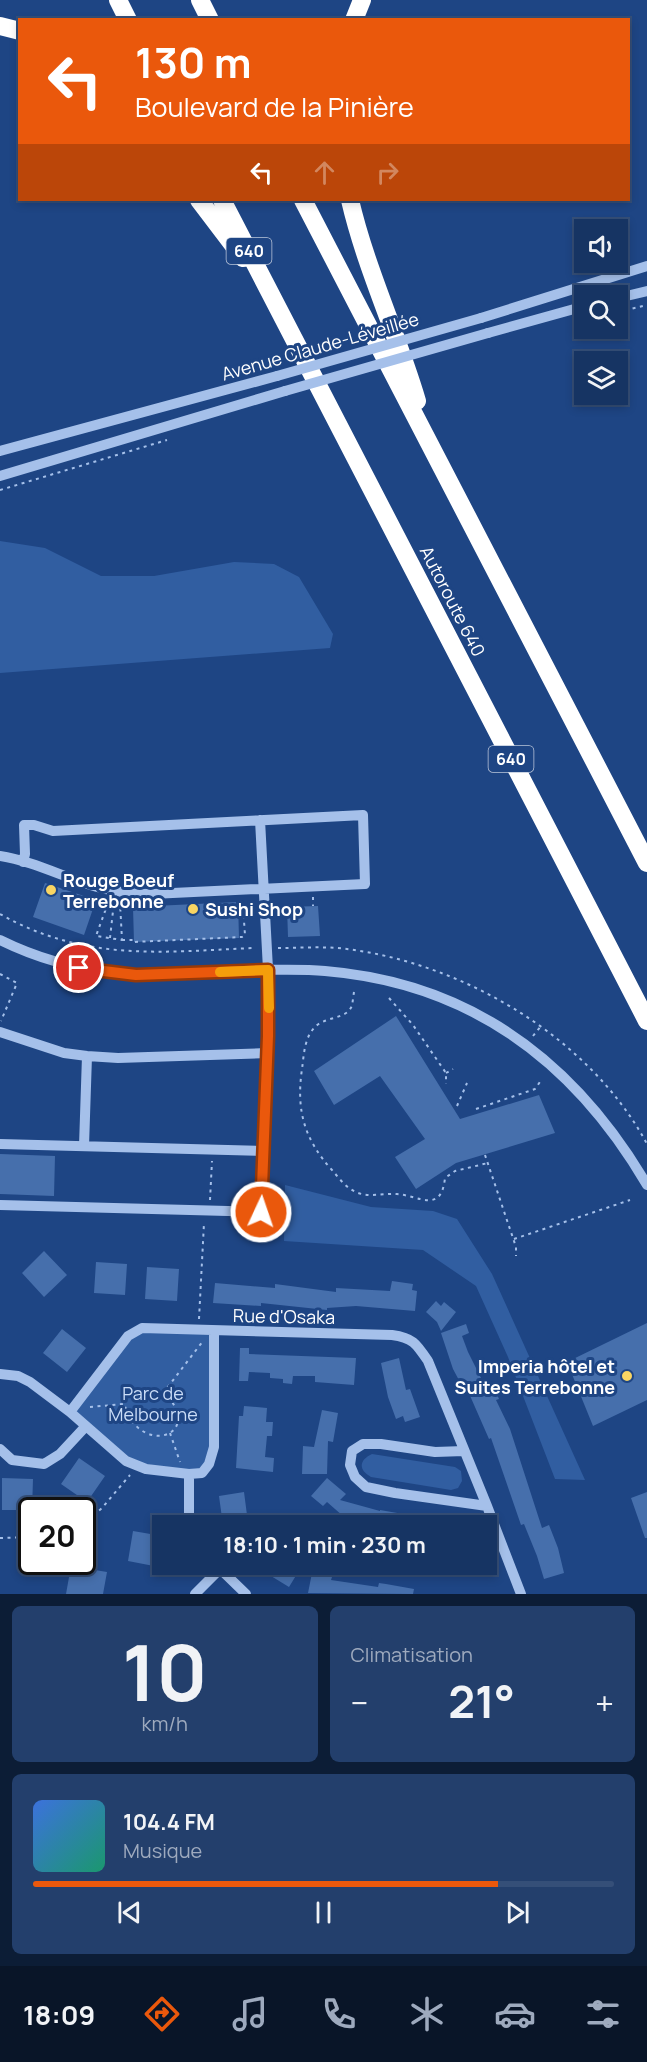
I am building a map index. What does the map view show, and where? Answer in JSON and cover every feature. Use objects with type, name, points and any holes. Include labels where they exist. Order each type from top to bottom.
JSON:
[{"type":"highway","points":[[118,0],[127,18]]},
{"type":"highway","points":[[200,0],[209,18]]},
{"type":"highway","points":[[355,18],[362,0]]},
{"type":"highway","points":[[0,26],[18,30]]},
{"type":"highway","points":[[200,201],[275,302]]},
{"type":"highway","name":"Autoroute 640","points":[[223,201],[647,1021]]},
{"type":"highway","points":[[304,201],[647,863]]},
{"type":"highway","points":[[350,201],[365,256],[407,365],[430,443]]},
{"type":"street","name":"Avenue Claude-Léveillée","points":[[0,451],[481,318],[647,266]]},
{"type":"street","points":[[628,296],[647,291]]},
{"type":"street","name":"Avenue Claude-Léveillée","points":[[0,476],[285,391],[574,309]]},
{"type":"street","points":[[0,856],[98,888],[131,894],[365,884],[363,814],[53,831],[34,825],[24,825],[23,862]]},
{"type":"street","points":[[0,1205],[261,1212],[268,1053],[268,970],[260,820]]},
{"type":"street","points":[[0,940],[59,964],[115,974],[326,970],[385,980],[435,995],[488,1020],[545,1059],[578,1090],[612,1131],[647,1185]]},
{"type":"street","points":[[0,1032],[64,1053],[87,1056],[118,1058],[268,1053]]},
{"type":"street","points":[[84,1146],[87,1056]]},
{"type":"street","points":[[0,1144],[265,1151]]},
{"type":"street","name":"Rue d'Osaka","points":[[73,1409],[128,1336],[142,1328],[406,1337],[415,1342],[428,1361],[520,1594]]},
{"type":"street","points":[[0,1374],[18,1376],[73,1409],[86,1426],[126,1461],[146,1469],[187,1474],[202,1473],[209,1464],[214,1447],[213,1330]]},
{"type":"street","points":[[0,1449],[12,1460],[45,1464],[60,1454],[86,1426]]},
{"type":"street","points":[[464,1451],[435,1452],[381,1444],[363,1444],[352,1451],[350,1465],[355,1477],[366,1487],[487,1506]]},
{"type":"street","points":[[187,1474],[189,1515]]},
{"type":"street","points":[[195,1594],[210,1575]]},
{"type":"street","points":[[226,1575],[246,1594]]},
{"type":"path","points":[[628,309],[647,304]]},
{"type":"path","points":[[0,490],[170,439]]},
{"type":"path","points":[[313,896],[313,906]]},
{"type":"path","points":[[109,900],[96,936],[134,940],[134,942],[242,937],[245,935],[243,907],[240,907],[240,899]]},
{"type":"path","points":[[110,938],[114,901]]},
{"type":"path","points":[[120,901],[122,940]]},
{"type":"path","points":[[0,914],[44,935],[94,947],[174,952],[255,948]]},
{"type":"path","points":[[0,974],[17,983],[0,1024]]},
{"type":"path","points":[[354,992],[349,1011],[316,1026],[305,1046],[299,1092],[301,1115],[313,1145],[326,1163],[356,1193],[395,1194],[434,1200],[442,1193],[445,1178],[455,1171],[488,1163]]},
{"type":"path","points":[[389,998],[413,1025],[446,1073],[446,1084]]},
{"type":"path","points":[[446,1073],[453,1069]]},
{"type":"path","points":[[476,1109],[535,1089],[542,1079]]},
{"type":"path","points":[[457,1106],[467,1083]]},
{"type":"path","points":[[199,1321],[204,1222],[210,1211],[212,1149]]},
{"type":"path","points":[[485,1155],[514,1239],[516,1256]]},
{"type":"path","points":[[514,1239],[630,1200]]},
{"type":"path","points":[[73,1409],[124,1404],[133,1423],[149,1435],[164,1436],[170,1433],[176,1427],[179,1417],[176,1405],[164,1392],[213,1330]]},
{"type":"path","points":[[170,1433],[187,1474]]},
{"type":"path","points":[[96,1513],[138,1466]]},
{"type":"path","points":[[0,1538],[18,1537]]},
{"type":"green space","points":[[0,541],[45,548],[101,576],[154,576],[234,562],[274,564],[299,577],[333,634],[330,648],[0,673]]},
{"type":"green space","points":[[285,1185],[371,1207],[433,1211],[457,1219],[492,1274],[585,1480],[555,1479],[508,1357],[476,1286],[423,1250],[284,1241]]},
{"type":"green space","name":"Parc de Melbourne","points":[[142,1328],[214,1331],[214,1447],[202,1473],[126,1461],[70,1412],[100,1373]]},
{"type":"green space","points":[[372,1454],[455,1467],[461,1471],[462,1481],[458,1488],[451,1490],[371,1477],[364,1471],[362,1465],[365,1459]]},
{"type":"building","points":[[45,883],[96,900],[84,935],[33,917]]},
{"type":"building","points":[[238,902],[239,938],[134,942],[133,907]]},
{"type":"building","points":[[318,906],[320,936],[288,937],[287,907]]},
{"type":"building","points":[[396,1016],[460,1119],[539,1095],[555,1133],[456,1163],[416,1189],[395,1157],[425,1139],[380,1076],[334,1105],[314,1071]]},
{"type":"building","points":[[0,1154],[55,1156],[54,1196],[0,1194]]},
{"type":"building","points":[[44,1251],[67,1275],[44,1297],[22,1273]]},
{"type":"building","points":[[96,1262],[127,1264],[125,1295],[94,1293]]},
{"type":"building","points":[[147,1267],[179,1269],[177,1301],[145,1299]]},
{"type":"building","points":[[392,1281],[413,1284],[412,1290],[417,1291],[415,1311],[356,1306],[327,1308],[327,1310],[261,1303],[261,1306],[213,1303],[215,1283],[275,1288],[275,1284],[336,1292],[336,1288],[390,1291]]},
{"type":"building","points":[[436,1301],[441,1306],[444,1302],[456,1312],[441,1331],[437,1322],[426,1312]]},
{"type":"building","points":[[647,1323],[647,1400],[593,1426],[567,1362]]},
{"type":"building","points":[[466,1324],[469,1333],[462,1336],[468,1352],[485,1386],[492,1383],[499,1399],[496,1400],[510,1429],[542,1528],[549,1525],[564,1573],[544,1579],[524,1524],[521,1525],[491,1438],[489,1439],[464,1382],[461,1384],[453,1369],[441,1333]]},
{"type":"building","points":[[62,1329],[86,1348],[67,1372],[43,1353]]},
{"type":"building","points":[[240,1348],[249,1348],[249,1354],[356,1358],[354,1385],[315,1382],[315,1376],[293,1376],[292,1384],[283,1383],[283,1379],[270,1378],[270,1373],[249,1372],[248,1381],[239,1381]]},
{"type":"building","points":[[399,1358],[406,1390],[410,1389],[420,1417],[405,1422],[403,1416],[396,1419],[388,1397],[381,1363]]},
{"type":"building","points":[[244,1406],[267,1408],[266,1422],[273,1422],[272,1436],[267,1436],[265,1457],[274,1458],[273,1472],[236,1468],[239,1416],[243,1416]]},
{"type":"building","points":[[322,1410],[338,1413],[333,1442],[328,1441],[327,1474],[302,1474],[303,1446],[314,1447]]},
{"type":"building","points":[[79,1458],[105,1476],[90,1497],[80,1497],[61,1484]]},
{"type":"building","points":[[2,1478],[33,1479],[32,1497],[18,1497],[18,1510],[2,1510]]},
{"type":"building","points":[[327,1478],[346,1494],[340,1500],[380,1511],[403,1514],[342,1515],[327,1502],[323,1506],[311,1496]]},
{"type":"building","points":[[244,1492],[247,1515],[222,1515],[219,1496]]},
{"type":"building","points":[[647,1492],[647,1538],[645,1538],[631,1498]]},
{"type":"building","points":[[133,1531],[152,1534],[152,1566],[128,1561]]},
{"type":"building","points":[[96,1570],[107,1572],[103,1594],[66,1594],[69,1575],[96,1575]]},
{"type":"building","points":[[272,1575],[296,1575],[289,1587]]},
{"type":"building","points":[[312,1575],[322,1575],[332,1577],[331,1580],[378,1587],[379,1583],[414,1589],[413,1594],[308,1593]]},
{"type":"slow traffic","points":[[220,972],[268,970],[269,1008]]},
{"type":"place","name":"Rouge Boeuf Terrebonne","points":[[51,890]]},
{"type":"place","name":"Sushi Shop","points":[[193,909]]},
{"type":"place","name":"Imperia hôtel et Suites Terrebonne","points":[[627,1376]]},
{"type":"route","points":[[79,968],[136,975],[268,970],[265,1151],[261,1212]]}]
